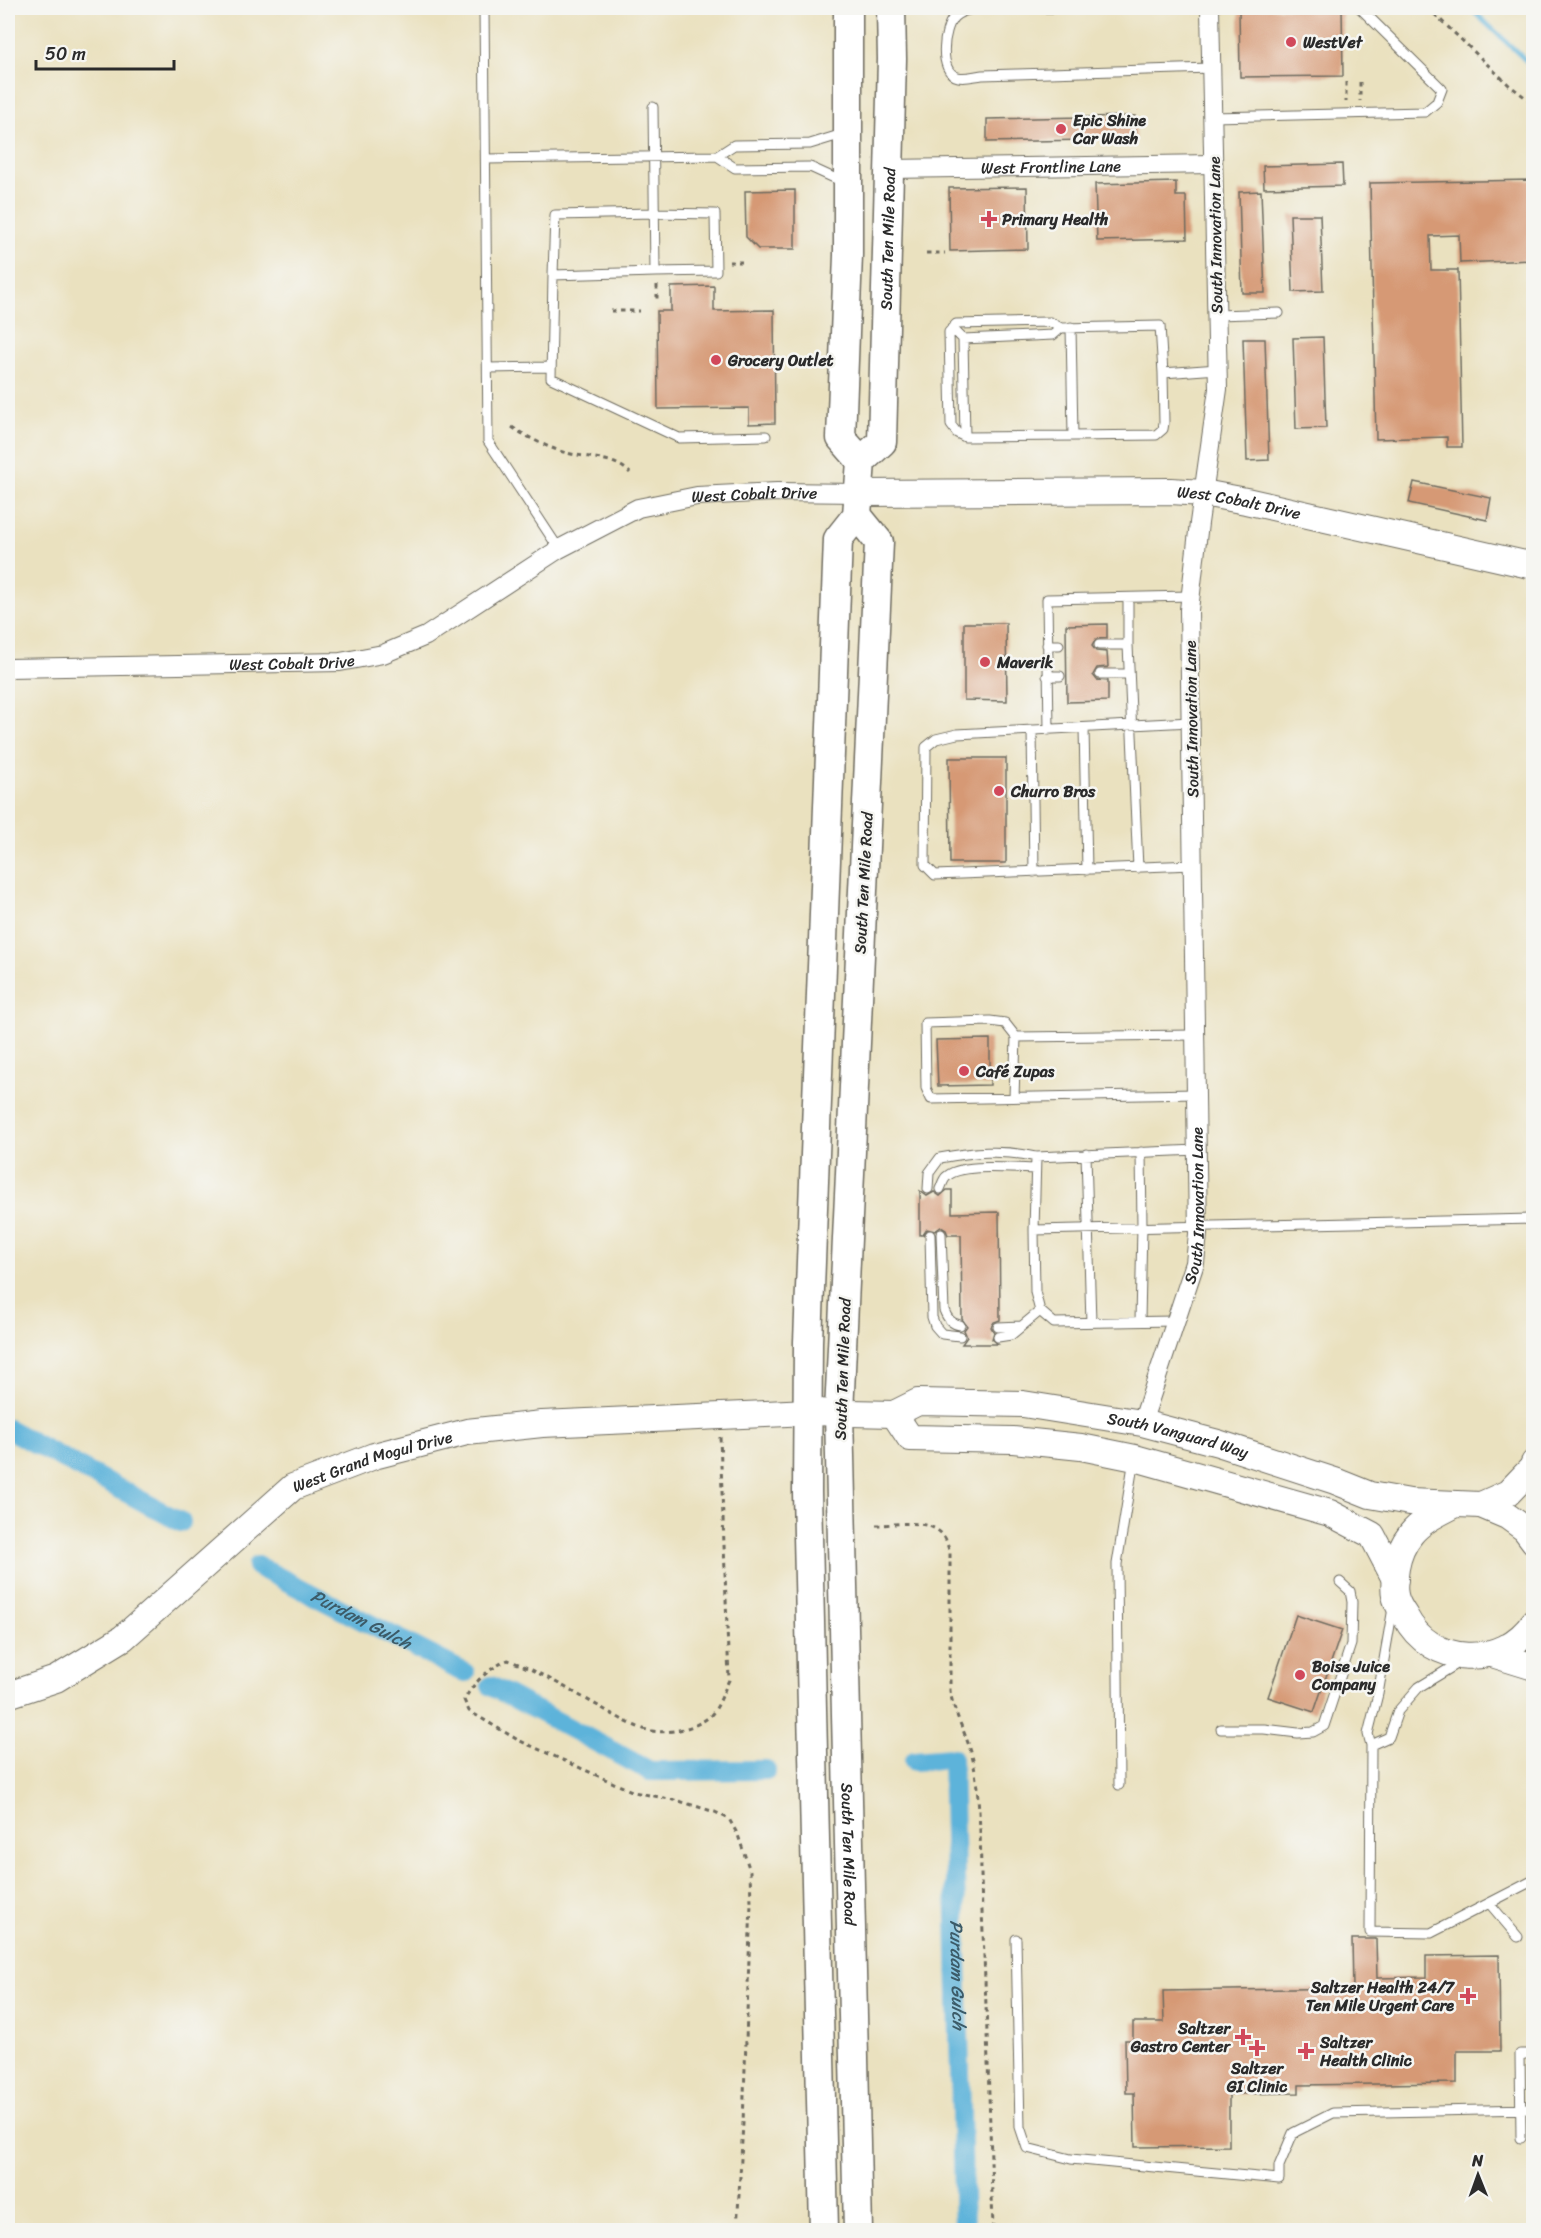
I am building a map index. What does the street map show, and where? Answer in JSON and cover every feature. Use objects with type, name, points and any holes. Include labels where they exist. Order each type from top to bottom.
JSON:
[{"type":"main road","points":[[848,8],[849,185],[842,438],[861,461],[858,504]]},
{"type":"main road","name":"South Ten Mile Road","points":[[861,461],[882,442],[891,8]]},
{"type":"main road","name":"South Ten Mile Road","points":[[824,2230],[807,1492],[808,1412],[812,1216],[838,539],[858,504]]},
{"type":"main road","name":"South Ten Mile Road","points":[[858,504],[879,542],[839,1413],[858,2230]]},
{"type":"street","name":"South Innovation Lane","points":[[1142,1423],[1195,1263],[1197,1225],[1189,610],[1218,389],[1210,8]]},
{"type":"street","name":"West Frontline Lane","points":[[889,169],[1213,164]]},
{"type":"street","name":"West Cobalt Drive","points":[[8,668],[340,662],[383,654],[426,636],[560,549],[638,508],[697,496],[777,492],[858,504],[1171,491],[1203,493],[1533,566]]},
{"type":"street","name":"South Vanguard Way","points":[[808,1412],[894,1414],[918,1402],[1023,1404],[1142,1423],[1218,1443],[1335,1481],[1370,1495],[1410,1503],[1469,1504]]},
{"type":"street","name":"West Grand Mogul Drive","points":[[8,1695],[56,1679],[123,1638],[293,1487],[374,1456],[467,1432],[542,1424],[808,1412]]},
{"type":"street","name":"South Vanguard Way","points":[[894,1414],[910,1438],[1013,1440],[1081,1447],[1135,1458],[1329,1514],[1372,1536],[1410,1625],[1430,1644],[1448,1654],[1480,1656]]},
{"type":"street","points":[[1395,1588],[1398,1556],[1411,1534],[1428,1519],[1508,1493],[1532,1468],[1533,1463]]},
{"type":"street","points":[[1469,1504],[1507,1516],[1525,1529],[1533,1541]]},
{"type":"street","points":[[1480,1656],[1506,1648],[1520,1639],[1533,1622]]},
{"type":"street","points":[[1480,1656],[1533,1667]]},
{"type":"lane","points":[[484,8],[488,441],[560,549]]},
{"type":"lane","points":[[1100,8],[976,8],[964,10],[954,17],[948,27],[945,40],[946,68],[959,78],[982,75],[1211,68]]},
{"type":"lane","points":[[1212,117],[1425,112],[1437,102],[1442,89],[1360,8]]},
{"type":"lane","points":[[653,107],[655,272]]},
{"type":"lane","points":[[487,159],[717,156],[734,145],[810,144],[849,132]]},
{"type":"lane","points":[[717,156],[735,168],[810,166],[849,185]]},
{"type":"lane","points":[[553,274],[716,271],[715,214],[555,215],[553,274],[551,378],[679,438],[766,436]]},
{"type":"lane","points":[[1216,315],[1279,313]]},
{"type":"lane","points":[[1016,322],[1017,337]]},
{"type":"lane","points":[[1050,322],[1066,328],[1160,326],[1164,423],[1156,435],[965,436],[957,433],[951,425],[948,339],[949,332],[956,324],[1050,322]]},
{"type":"lane","points":[[952,328],[963,339],[965,436]]},
{"type":"lane","points":[[963,339],[1053,335],[1066,328]]},
{"type":"lane","points":[[1066,328],[1073,436]]},
{"type":"lane","points":[[488,368],[551,367]]},
{"type":"lane","points":[[1163,373],[1218,369]]},
{"type":"lane","points":[[1049,730],[1047,599],[1191,596]]},
{"type":"lane","points":[[1128,598],[1138,868]]},
{"type":"lane","points":[[1047,645],[1059,645]]},
{"type":"lane","points":[[1099,645],[1128,645]]},
{"type":"lane","points":[[1100,674],[1130,674]]},
{"type":"lane","points":[[1047,676],[1060,676]]},
{"type":"lane","points":[[1191,722],[957,734],[936,739],[926,747],[926,865],[935,874],[1193,865]]},
{"type":"lane","points":[[1084,728],[1087,870]]},
{"type":"lane","points":[[1032,730],[1034,872]]},
{"type":"lane","points":[[1014,1097],[1016,1037],[1005,1023],[990,1021],[925,1023],[926,1088],[931,1099],[1196,1094]]},
{"type":"lane","points":[[1016,1037],[1195,1035]]},
{"type":"lane","points":[[928,1189],[929,1173],[940,1158],[971,1152],[1014,1151],[1036,1156],[1197,1150]]},
{"type":"lane","points":[[1140,1321],[1141,1152]]},
{"type":"lane","points":[[1086,1154],[1091,1322]]},
{"type":"lane","points":[[1036,1156],[1035,1292],[1040,1311],[1054,1323],[1174,1321]]},
{"type":"lane","points":[[940,1189],[944,1178],[954,1171],[968,1168],[1035,1170]]},
{"type":"lane","points":[[1034,1230],[1533,1219]]},
{"type":"lane","points":[[941,1234],[944,1310],[947,1318],[956,1325],[960,1325]]},
{"type":"lane","points":[[930,1235],[932,1317],[935,1326],[942,1334],[960,1336]]},
{"type":"lane","points":[[998,1332],[1022,1326],[1040,1311]]},
{"type":"lane","points":[[1119,1785],[1117,1564],[1135,1458]]},
{"type":"lane","points":[[1221,1729],[1264,1729],[1298,1733],[1313,1732],[1324,1725],[1351,1644],[1352,1602],[1350,1591],[1340,1582]]},
{"type":"lane","points":[[1395,1588],[1380,1685],[1368,1734],[1371,1745],[1370,1932],[1431,1933],[1533,1880]]},
{"type":"lane","points":[[1371,1745],[1389,1737],[1398,1711],[1419,1687],[1480,1656]]},
{"type":"lane","points":[[1490,1904],[1518,1937]]},
{"type":"lane","points":[[1016,1940],[1020,2127],[1027,2148],[1071,2159],[1279,2179],[1279,2166],[1293,2133],[1333,2113],[1533,2109]]},
{"type":"lane","points":[[1521,2138],[1520,2054],[1533,2054]]},
{"type":"path","points":[[1428,8],[1509,85],[1533,104]]},
{"type":"path","points":[[1346,82],[1347,113]]},
{"type":"path","points":[[1360,82],[1361,113]]},
{"type":"path","points":[[926,253],[945,253]]},
{"type":"path","points":[[1527,275],[1533,275]]},
{"type":"path","points":[[612,310],[640,311]]},
{"type":"path","points":[[512,428],[528,438],[577,455],[586,455],[623,466],[630,473]]},
{"type":"path","points":[[720,1433],[729,1680],[717,1707],[709,1717],[676,1731],[652,1731],[622,1720],[526,1666],[508,1660],[492,1667],[473,1685],[464,1700],[469,1711],[518,1740],[634,1792],[679,1801],[715,1812],[729,1819],[738,1835],[750,1871],[751,1902],[737,2230]]},
{"type":"path","points":[[876,1525],[918,1524],[934,1528],[945,1538],[950,1552],[950,1691],[953,1706],[970,1750],[977,1796],[987,2002],[993,2230]]},
{"type":"building","name":"WestVet","points":[[1239,8],[1342,8],[1343,76],[1240,77]]},
{"type":"building","name":"Epic Shine Car Wash","points":[[1135,116],[1136,139],[987,142],[987,119]]},
{"type":"building","points":[[1342,164],[1343,186],[1264,188],[1263,166]]},
{"type":"building","points":[[1533,180],[1533,260],[1460,263],[1459,235],[1430,236],[1431,270],[1458,270],[1462,447],[1447,447],[1447,437],[1376,439],[1370,183]]},
{"type":"building","points":[[1176,182],[1176,196],[1186,196],[1187,239],[1097,241],[1095,184]]},
{"type":"building","name":"Primary Health","points":[[1027,187],[1028,249],[950,251],[949,188]]},
{"type":"building","points":[[795,190],[795,249],[758,249],[746,237],[745,191]]},
{"type":"building","points":[[1261,191],[1265,293],[1242,293],[1239,192]]},
{"type":"building","points":[[1290,215],[1320,215],[1323,291],[1293,292]]},
{"type":"building","name":"Grocery Outlet","points":[[714,286],[714,311],[774,310],[775,423],[749,424],[749,408],[658,409],[657,311],[671,311],[671,287]]},
{"type":"building","points":[[1323,337],[1326,428],[1296,429],[1293,338]]},
{"type":"building","points":[[1243,339],[1265,339],[1269,460],[1247,461]]},
{"type":"building","points":[[1414,482],[1491,498],[1487,520],[1409,503]]},
{"type":"building","name":"Maverik","points":[[964,623],[1006,623],[1007,701],[964,700]]},
{"type":"building","points":[[1107,624],[1107,638],[1096,639],[1092,646],[1096,651],[1107,652],[1108,667],[1097,668],[1093,675],[1097,680],[1108,681],[1108,701],[1067,702],[1066,625]]},
{"type":"building","points":[[949,758],[1006,758],[1006,863],[950,863]]},
{"type":"building","name":"Café Zupas","points":[[990,1039],[990,1085],[938,1086],[936,1040]]},
{"type":"building","points":[[947,1190],[952,1190],[952,1213],[999,1212],[1000,1320],[994,1322],[991,1327],[994,1332],[992,1339],[998,1344],[962,1344],[967,1337],[964,1330],[967,1326],[962,1319],[961,1235],[948,1235],[941,1227],[935,1231],[927,1229],[923,1235],[920,1235],[920,1191],[927,1196],[934,1192],[940,1196]]},
{"type":"building","points":[[1296,1615],[1342,1630],[1314,1712],[1268,1697]]},
{"type":"building","name":"Saltzer Health Clinic","points":[[1352,1939],[1376,1939],[1377,1978],[1426,1977],[1426,1956],[1499,1955],[1500,2051],[1457,2051],[1457,2083],[1299,2085],[1299,2093],[1229,2094],[1229,2146],[1135,2147],[1134,2093],[1126,2093],[1125,2040],[1133,2040],[1133,2022],[1164,2022],[1163,1991],[1353,1988]]},
{"type":"waterway","points":[[1470,8],[1534,68]]},
{"type":"waterway","name":"Purdam Gulch","points":[[8,1429],[181,1522]]},
{"type":"waterway","name":"Purdam Gulch","points":[[257,1566],[465,1673]]},
{"type":"waterway","name":"Purdam Gulch","points":[[491,1686],[650,1771],[766,1770]]},
{"type":"waterway","name":"Purdam Gulch","points":[[914,1761],[952,1758],[964,2230]]},
{"type":"place","name":"WestVet","points":[[1291,42]]},
{"type":"place","name":"Epic Shine Car Wash","points":[[1061,129]]},
{"type":"place","name":"Primary Health","points":[[989,219]]},
{"type":"place","name":"Grocery Outlet","points":[[716,360]]},
{"type":"place","name":"Maverik","points":[[985,662]]},
{"type":"place","name":"Churro Bros","points":[[999,791]]},
{"type":"place","name":"Café Zupas","points":[[964,1071]]},
{"type":"place","name":"Boise Juice Company","points":[[1300,1675]]},
{"type":"place","name":"Saltzer Health 24/7 Ten Mile Urgent Care","points":[[1468,1996]]},
{"type":"place","name":"Saltzer Gastro Center","points":[[1243,2037]]},
{"type":"place","name":"Saltzer GI Clinic","points":[[1257,2048]]},
{"type":"place","name":"Saltzer Health Clinic","points":[[1306,2051]]}]
